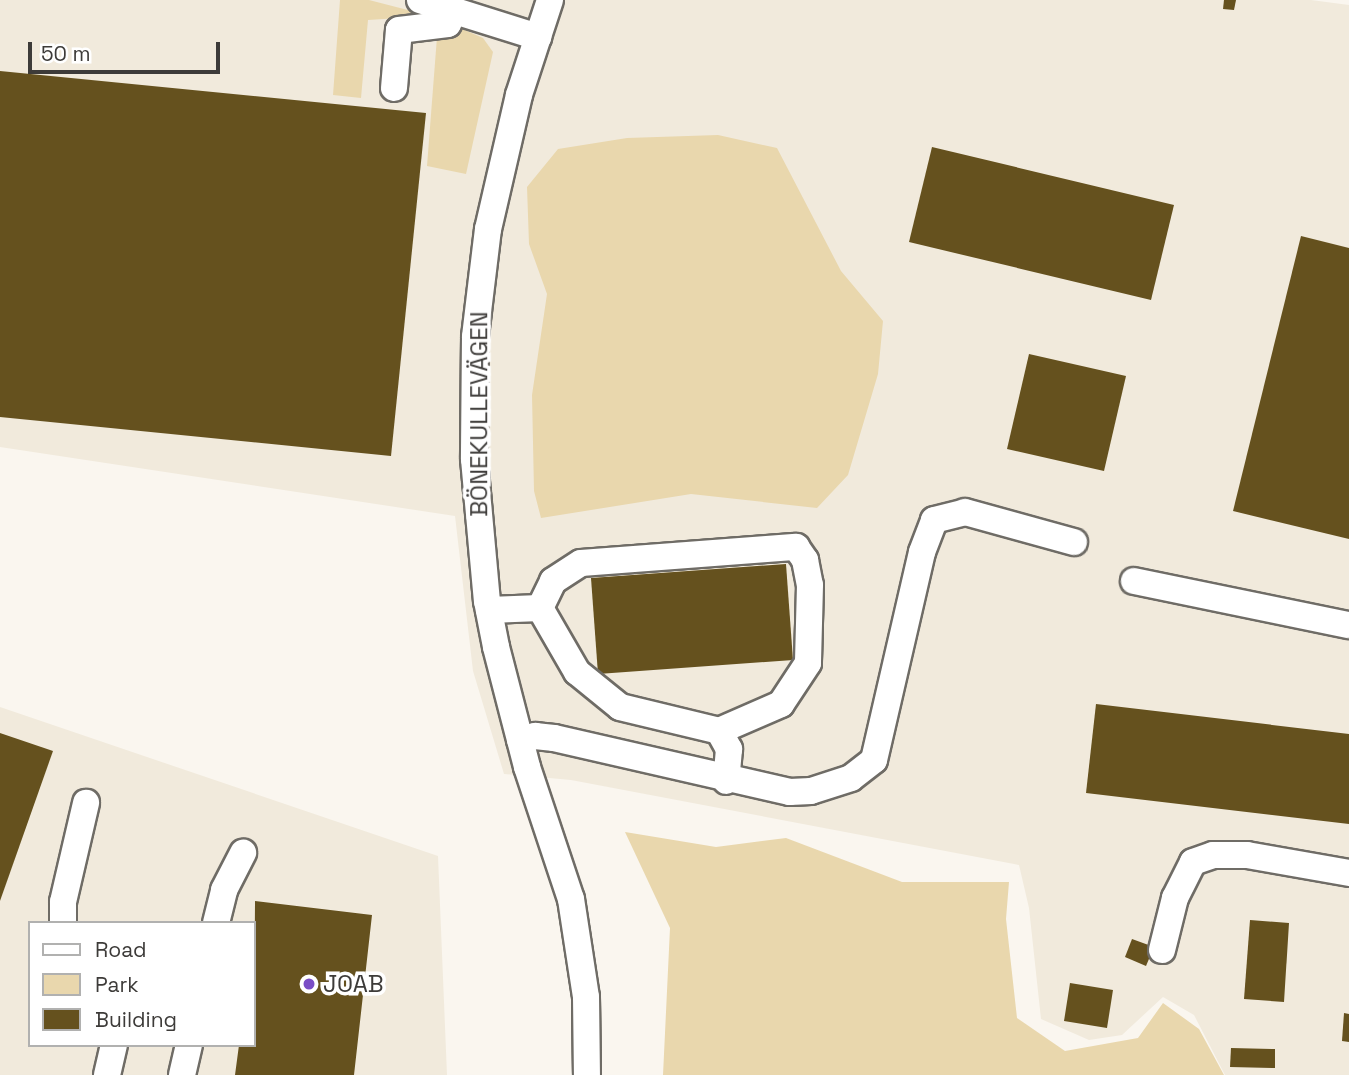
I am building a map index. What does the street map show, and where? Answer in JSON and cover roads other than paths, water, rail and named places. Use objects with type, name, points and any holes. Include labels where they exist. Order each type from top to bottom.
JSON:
[{"type":"street","points":[[419,0],[538,37]]},
{"type":"street","name":"BÖNEKULLEVÄGEN","points":[[550,0],[510,128],[488,229],[475,337],[474,471],[489,610],[520,740],[571,900],[586,997],[587,1075]]},
{"type":"street","points":[[394,88],[399,30],[448,24],[454,10]]},
{"type":"street","points":[[520,740],[535,736],[554,738],[726,781],[811,791],[851,778],[874,760],[922,552],[934,520],[965,512],[1074,542]]},
{"type":"street","points":[[796,547],[805,560],[810,585],[808,663],[781,704],[719,732],[620,706],[577,672],[540,608],[553,581],[581,563],[796,547]]},
{"type":"street","points":[[1134,582],[1349,625]]},
{"type":"street","points":[[489,610],[540,608]]},
{"type":"street","points":[[719,732],[729,749],[726,781]]},
{"type":"street","points":[[63,921],[63,902],[86,803]]},
{"type":"street","points":[[216,921],[224,890],[243,853]]},
{"type":"street","points":[[1162,950],[1175,898],[1193,862],[1213,855],[1247,855],[1349,873]]},
{"type":"street","points":[[107,1075],[114,1047]]},
{"type":"street","points":[[182,1075],[189,1047]]},
{"type":"place","name":"JOAB","points":[[309,984]]}]
